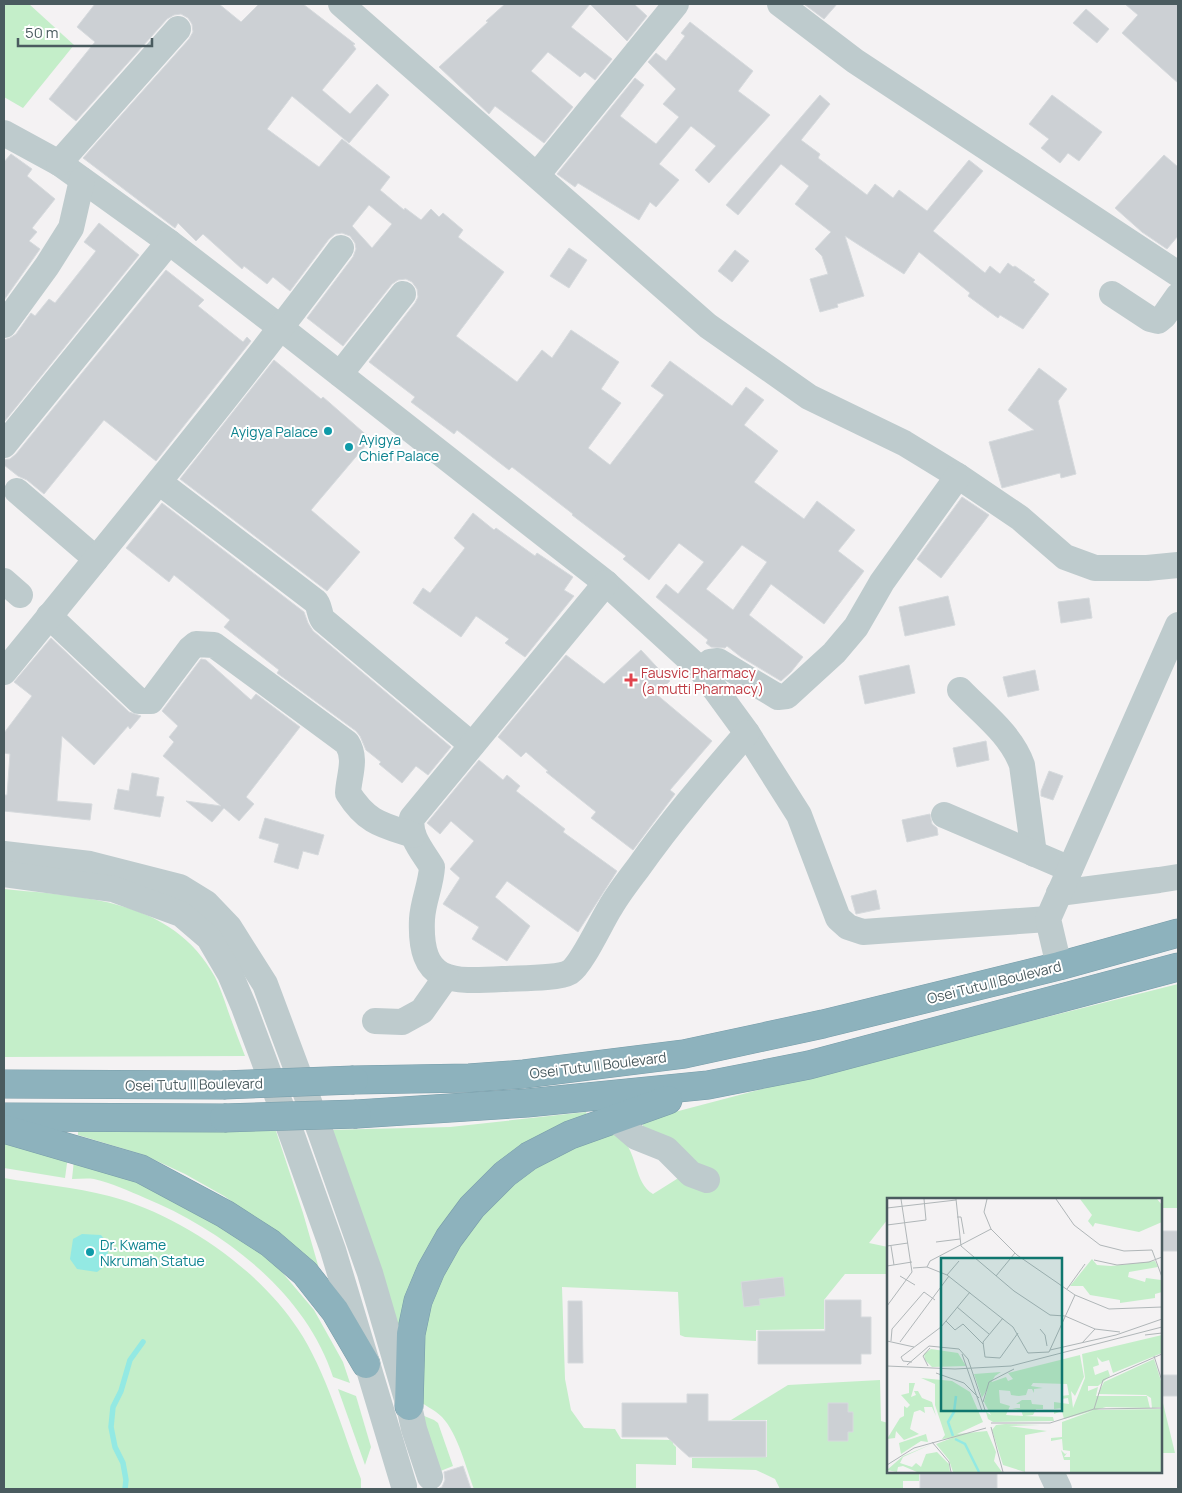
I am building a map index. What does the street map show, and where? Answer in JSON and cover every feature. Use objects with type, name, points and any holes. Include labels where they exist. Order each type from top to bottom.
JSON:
[{"type":"highway","name":"Osei Tutu II Boulevard","points":[[4,1084],[223,1084],[469,1078],[515,1075],[684,1054],[823,1024],[1059,966],[1178,933]]},
{"type":"highway","points":[[4,1117],[224,1118],[357,1114],[527,1104],[708,1085],[818,1063],[1178,967]]},
{"type":"highway","points":[[409,1406],[411,1334],[418,1301],[431,1270],[454,1230],[472,1207],[505,1174],[529,1156],[570,1135],[708,1085]]},
{"type":"highway","points":[[4,1129],[141,1168],[225,1214],[270,1243],[305,1273],[329,1304],[366,1364]]},
{"type":"street","points":[[340,4],[716,331],[809,397],[904,443],[958,476],[1020,518],[1066,558],[1095,568],[1147,568],[1178,565]]},
{"type":"street","points":[[537,175],[676,4]]},
{"type":"street","points":[[780,4],[855,61],[1178,274]]},
{"type":"street","points":[[60,164],[178,29]]},
{"type":"street","points":[[4,133],[60,164],[170,242],[606,583],[701,670],[747,733],[799,815],[838,918],[848,927],[863,932],[1048,919]]},
{"type":"street","points":[[4,325],[47,266],[71,228],[82,180]]},
{"type":"street","points":[[4,444],[170,242]]},
{"type":"street","points":[[4,672],[159,482],[281,328],[341,248]]},
{"type":"street","points":[[340,374],[403,294]]},
{"type":"street","points":[[1112,294],[1150,319],[1158,321],[1164,316],[1178,296]]},
{"type":"street","points":[[701,670],[710,662],[718,661],[778,697],[787,696],[834,653],[856,627],[882,582],[958,476]]},
{"type":"street","points":[[159,482],[318,603],[320,616],[323,620],[472,745]]},
{"type":"street","points":[[17,491],[96,559]]},
{"type":"street","points":[[606,583],[412,818],[410,826],[413,835],[432,867],[422,919],[426,955],[432,967],[446,978],[468,981],[555,976],[570,972],[583,957],[611,906],[650,851],[705,781],[747,733]]},
{"type":"street","points":[[49,616],[139,701],[151,701],[190,649],[196,644],[214,645],[348,743],[354,759],[348,793],[352,799],[362,813],[376,823],[413,835]]},
{"type":"street","points":[[1059,966],[1048,919],[1178,625]]},
{"type":"street","points":[[960,690],[1008,739],[1017,751],[1022,765],[1034,854]]},
{"type":"street","points":[[944,815],[1034,854],[1065,881],[1159,880],[1178,877]]},
{"type":"street","points":[[4,854],[90,864],[180,887],[206,903],[230,927],[265,984],[321,1134],[370,1273],[414,1428],[430,1477]]},
{"type":"street","points":[[4,874],[113,889],[181,914],[209,938],[230,974],[263,1056],[333,1250],[404,1486]]},
{"type":"street","points":[[375,1021],[402,1022],[422,1011],[446,978]]},
{"type":"street","points":[[615,1119],[636,1138],[666,1149],[690,1174],[707,1180]]},
{"type":"street","points":[[1051,1473],[1059,1489]]},
{"type":"green space","points":[[29,4],[74,45],[23,108],[4,97],[4,5]]},
{"type":"green space","points":[[4,889],[64,895],[123,906],[150,917],[175,931],[197,951],[215,977],[245,1056],[4,1057]]},
{"type":"green space","points":[[1178,984],[1178,1208],[1162,1208],[1162,1198],[887,1198],[887,1220],[869,1243],[887,1247],[887,1274],[845,1274],[824,1300],[824,1329],[756,1330],[756,1341],[685,1337],[680,1335],[678,1292],[562,1287],[565,1379],[571,1410],[584,1428],[615,1429],[621,1439],[673,1440],[673,1444],[676,1447],[676,1465],[636,1464],[636,1489],[474,1489],[465,1461],[448,1424],[439,1414],[416,1399],[415,1358],[443,1261],[518,1171],[610,1132],[620,1137],[626,1144],[642,1183],[653,1194],[680,1177],[643,1132],[643,1124],[652,1118]]},
{"type":"green space","points":[[586,1112],[588,1119],[492,1171],[399,1363],[326,1130],[450,1127]]},
{"type":"green space","points":[[78,1131],[276,1131],[322,1279],[271,1229],[224,1196],[185,1174],[144,1155],[78,1135]]},
{"type":"green space","points":[[4,1143],[68,1156],[65,1178],[4,1168]]},
{"type":"green space","points":[[74,1160],[165,1190],[264,1255],[281,1271],[314,1310],[343,1362],[350,1383],[333,1377],[320,1347],[303,1318],[282,1292],[258,1268],[232,1247],[174,1211],[107,1183],[94,1179],[72,1179]]},
{"type":"green space","points":[[4,1178],[83,1190],[136,1204],[189,1230],[215,1246],[239,1265],[281,1307],[308,1346],[333,1402],[361,1479],[361,1489],[4,1489]]},
{"type":"green space","points":[[880,1380],[881,1421],[887,1423],[887,1473],[919,1473],[919,1481],[903,1481],[903,1489],[780,1489],[775,1479],[756,1470],[692,1468],[692,1458],[767,1457],[767,1420],[731,1420],[788,1385]]},
{"type":"green space","points":[[338,1389],[356,1396],[371,1447],[365,1465]]},
{"type":"green space","points":[[1162,1399],[1175,1453],[1162,1453]]},
{"type":"green space","points":[[417,1413],[438,1423],[453,1466],[433,1474]]},
{"type":"water","points":[[82,1234],[101,1235],[109,1245],[106,1265],[97,1272],[77,1269],[70,1259],[73,1239]]},
{"type":"building","points":[[95,4],[219,4],[241,22],[259,4],[303,4],[355,44],[353,45],[356,49],[322,90],[350,114],[377,84],[389,95],[349,143],[292,96],[267,129],[319,167],[342,139],[390,177],[380,190],[404,210],[405,208],[421,220],[431,209],[439,217],[443,213],[463,230],[458,237],[504,272],[456,336],[517,382],[542,350],[552,358],[571,330],[619,362],[601,389],[621,403],[588,448],[610,465],[664,395],[651,386],[670,361],[732,406],[746,387],[764,400],[744,425],[778,451],[754,482],[804,519],[817,501],[855,530],[838,551],[864,571],[824,624],[771,584],[749,615],[803,657],[791,672],[781,681],[741,657],[727,646],[725,648],[711,647],[706,643],[708,640],[656,597],[666,584],[678,594],[704,562],[679,543],[649,580],[623,559],[626,556],[512,467],[509,470],[457,430],[454,434],[411,402],[415,397],[369,362],[415,303],[418,297],[417,289],[412,282],[406,279],[398,280],[392,284],[343,346],[307,318],[353,257],[356,249],[355,243],[350,236],[342,233],[335,234],[329,239],[290,291],[273,277],[267,284],[244,266],[242,269],[203,234],[196,241],[178,223],[175,228],[83,158],[189,39],[193,32],[192,24],[188,18],[181,14],[167,19],[76,121],[49,99],[95,42],[77,27]],"holes":[[[369,205],[392,224],[372,248],[352,226]],[[742,545],[767,562],[733,610],[706,589]]]},
{"type":"building","points":[[505,4],[590,4],[571,27],[612,59],[595,80],[585,72],[580,77],[548,52],[531,71],[573,107],[544,143],[495,106],[489,114],[439,67]]},
{"type":"building","points":[[590,4],[634,4],[647,16],[627,41]]},
{"type":"building","points":[[804,4],[837,4],[824,19]]},
{"type":"building","points":[[1125,4],[1178,4],[1178,83],[1122,33],[1138,15]]},
{"type":"building","points":[[1086,9],[1109,29],[1097,43],[1073,23]]},
{"type":"building","points":[[690,22],[753,71],[738,91],[770,115],[709,183],[695,170],[716,146],[691,126],[659,164],[679,180],[656,207],[650,202],[639,220],[578,183],[575,187],[557,174],[635,78],[644,85],[620,116],[656,144],[679,117],[663,104],[676,89],[648,62],[656,53],[666,61],[685,36],[681,33]]},
{"type":"building","points":[[820,95],[830,104],[801,140],[820,154],[818,158],[867,195],[875,184],[893,198],[899,190],[927,211],[969,160],[983,171],[933,231],[985,273],[990,266],[1000,274],[1008,263],[1035,280],[1033,282],[1049,294],[1023,329],[1000,315],[998,318],[968,296],[970,293],[919,252],[904,274],[845,236],[864,296],[837,304],[838,307],[820,312],[810,279],[828,274],[822,256],[815,249],[831,232],[795,204],[809,186],[781,164],[738,215],[726,205]]},
{"type":"building","points":[[1052,95],[1102,132],[1079,161],[1068,153],[1060,163],[1041,148],[1049,139],[1029,124]]},
{"type":"building","points":[[11,154],[32,169],[27,176],[55,199],[32,228],[37,232],[29,241],[40,249],[4,300],[4,162]]},
{"type":"building","points":[[1164,155],[1178,167],[1178,236],[1167,249],[1142,232],[1115,208]]},
{"type":"building","points":[[99,223],[139,255],[4,422],[4,340],[16,334],[31,313],[35,316],[49,299],[55,303],[96,251],[84,242]]},
{"type":"building","points":[[569,248],[587,260],[569,288],[550,276]]},
{"type":"building","points":[[735,250],[749,261],[732,282],[718,271]]},
{"type":"building","points":[[166,270],[204,300],[198,306],[243,342],[247,337],[251,341],[156,461],[104,420],[44,494],[4,465],[4,460],[10,459],[16,454]]},
{"type":"building","points":[[274,360],[321,399],[323,397],[371,439],[311,510],[360,552],[327,591],[180,479]]},
{"type":"building","points":[[1039,368],[1067,389],[1058,401],[1076,474],[1061,478],[1060,473],[1002,488],[989,442],[1034,430],[1008,410]]},
{"type":"building","points":[[962,497],[989,515],[941,578],[917,559]]},
{"type":"building","points":[[162,503],[304,612],[313,631],[451,747],[428,775],[416,766],[402,783],[379,764],[381,762],[366,750],[356,731],[277,673],[279,670],[224,627],[230,620],[174,575],[169,582],[126,548]]},
{"type":"building","points":[[473,513],[494,530],[496,528],[535,556],[537,553],[573,577],[564,590],[574,596],[525,657],[505,643],[509,639],[476,616],[461,637],[413,603],[423,588],[430,593],[465,548],[454,538]]},
{"type":"building","points":[[948,596],[955,625],[905,636],[899,607]]},
{"type":"building","points":[[1089,598],[1092,618],[1061,623],[1058,602]]},
{"type":"building","points":[[51,638],[129,712],[141,716],[130,729],[128,726],[94,765],[62,736],[57,801],[92,804],[90,820],[4,811],[4,795],[7,795],[10,754],[4,753],[4,733],[32,696],[14,682]]},
{"type":"building","points":[[641,650],[670,681],[656,694],[712,741],[670,790],[675,794],[633,850],[591,818],[596,812],[546,772],[548,771],[526,752],[521,757],[498,737],[566,655],[604,684]]},
{"type":"building","points":[[201,659],[206,660],[251,700],[256,694],[300,727],[246,797],[254,804],[239,821],[224,808],[212,822],[186,801],[221,806],[163,756],[174,742],[169,737],[178,726],[162,711]]},
{"type":"building","points":[[909,665],[915,693],[865,704],[859,676]]},
{"type":"building","points":[[1035,670],[1039,690],[1008,697],[1003,677]]},
{"type":"building","points":[[986,741],[989,760],[957,767],[953,748]]},
{"type":"building","points":[[479,760],[503,780],[507,775],[520,786],[516,791],[565,829],[563,832],[617,871],[578,932],[507,881],[495,897],[530,926],[507,961],[472,939],[479,927],[443,904],[460,878],[450,869],[474,841],[451,821],[440,834],[427,823]]},
{"type":"building","points":[[1049,771],[1063,776],[1053,800],[1041,796],[1041,791]]},
{"type":"building","points":[[132,773],[159,778],[156,796],[164,797],[160,817],[114,809],[118,789],[129,791]]},
{"type":"building","points":[[930,814],[932,824],[937,828],[938,835],[907,842],[902,820]]},
{"type":"building","points":[[265,818],[324,835],[318,855],[303,851],[298,869],[274,862],[279,844],[259,838]]},
{"type":"building","points":[[876,890],[880,909],[856,914],[851,896]]},
{"type":"building","points":[[1162,1231],[1178,1231],[1178,1251],[1162,1251]]},
{"type":"building","points":[[783,1277],[785,1296],[759,1299],[760,1305],[744,1307],[741,1282]]},
{"type":"building","points":[[825,1300],[861,1300],[861,1317],[871,1317],[871,1354],[861,1354],[861,1364],[758,1364],[758,1331],[825,1331]]},
{"type":"building","points":[[568,1301],[582,1301],[583,1363],[568,1363]]},
{"type":"building","points":[[1162,1375],[1178,1375],[1178,1396],[1162,1396]]},
{"type":"building","points":[[687,1394],[708,1394],[708,1421],[766,1421],[766,1457],[689,1457],[667,1437],[622,1437],[622,1403],[687,1403]]},
{"type":"building","points":[[828,1403],[848,1403],[848,1412],[853,1412],[853,1432],[848,1432],[848,1441],[828,1441]]},
{"type":"building","points":[[463,1466],[471,1489],[438,1489],[442,1487],[445,1480],[444,1472]]},
{"type":"building","points":[[920,1473],[997,1473],[997,1489],[920,1489]]},
{"type":"waterway","points":[[125,1489],[126,1480],[123,1463],[115,1447],[111,1427],[113,1407],[121,1391],[130,1360],[143,1342]]},
{"type":"place","name":"Ayigya Palace","points":[[328,431]]},
{"type":"place","name":"Ayigya Chief Palace","points":[[349,447]]},
{"type":"place","name":"Fausvic Pharmacy (a mutti Pharmacy)","points":[[631,680]]},
{"type":"place","name":"Dr. Kwame Nkrumah Statue","points":[[90,1252]]}]
